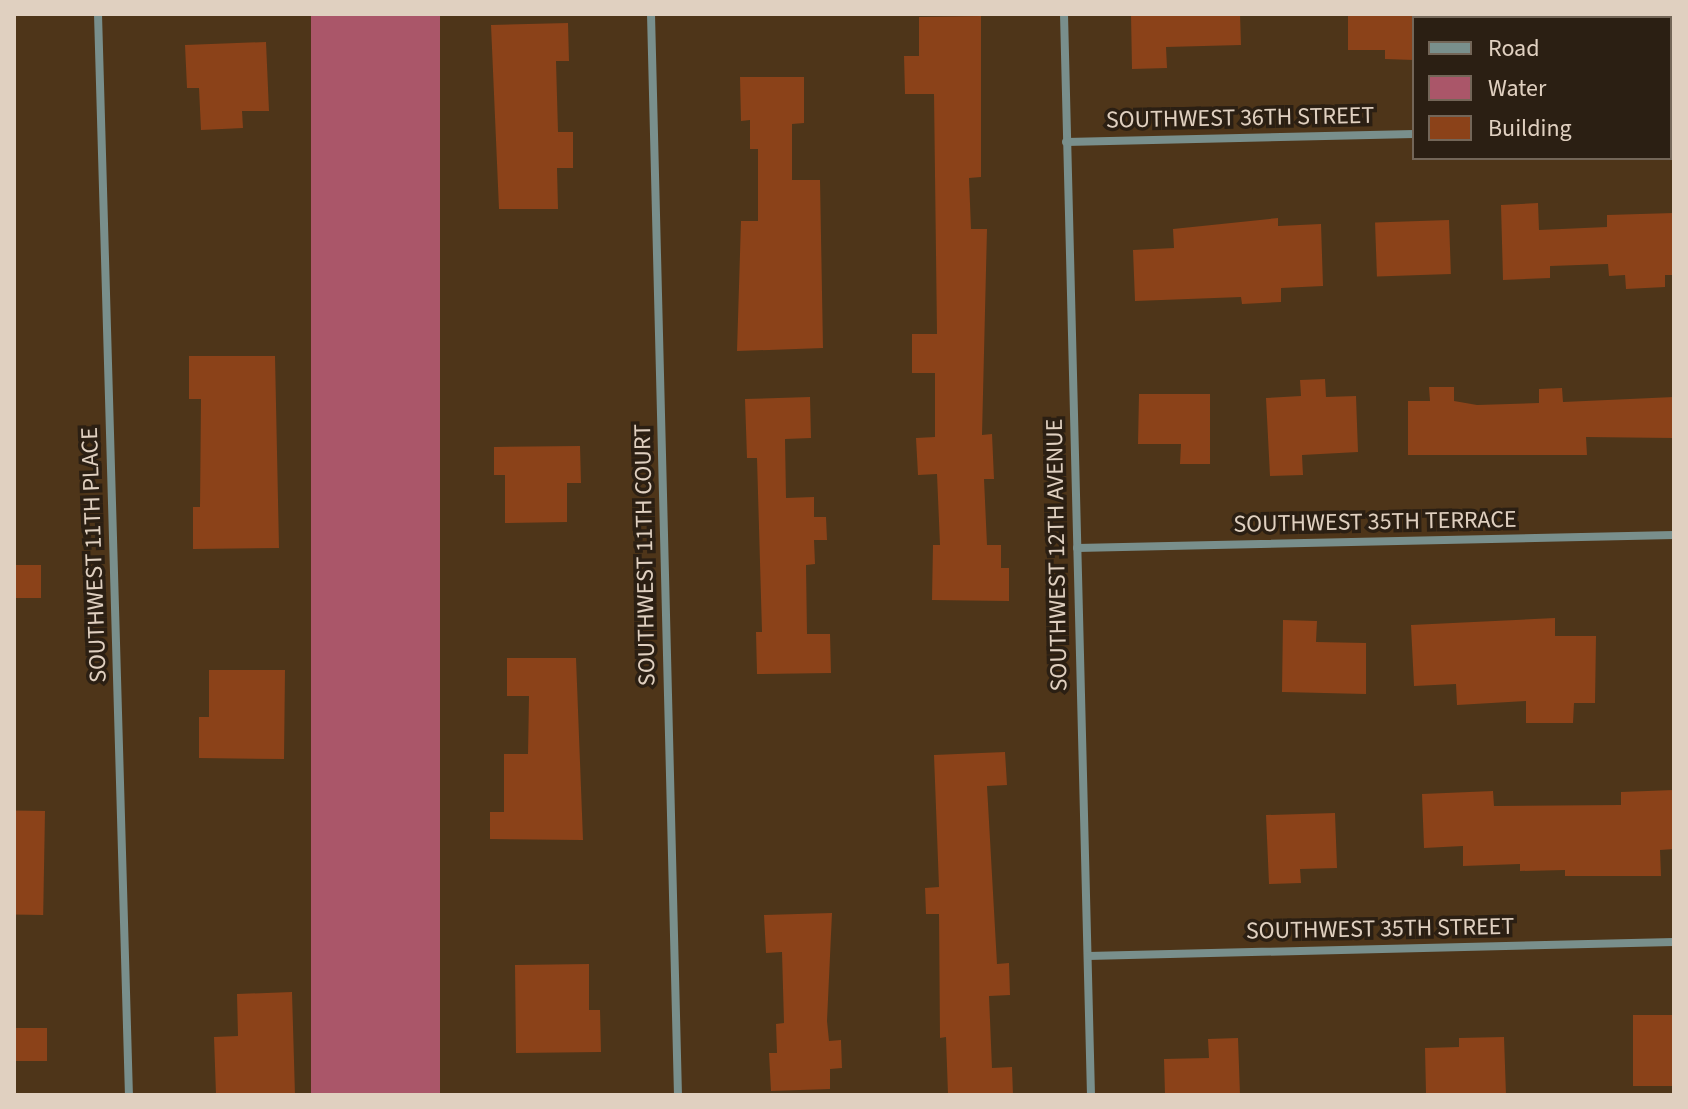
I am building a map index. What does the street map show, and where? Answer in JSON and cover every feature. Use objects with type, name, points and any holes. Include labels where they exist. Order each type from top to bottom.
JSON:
[{"type":"street","name":"SOUTHWEST 11TH PLACE","points":[[98,14],[129,1095]]},
{"type":"street","name":"SOUTHWEST 11TH COURT","points":[[651,14],[678,1095]]},
{"type":"street","name":"SOUTHWEST 12TH AVENUE","points":[[1064,14],[1091,1095]]},
{"type":"street","name":"SOUTHWEST 36TH STREET","points":[[1066,142],[1412,134]]},
{"type":"street","name":"SOUTHWEST 35TH TERRACE","points":[[1077,548],[1674,535]]},
{"type":"street","name":"SOUTHWEST 35TH STREET","points":[[1088,956],[1674,942]]},
{"type":"water","points":[[311,14],[440,14],[440,1095],[311,1095]]},
{"type":"building","points":[[1131,14],[1240,14],[1241,45],[1166,47],[1167,68],[1132,69]]},
{"type":"building","points":[[1348,14],[1414,14],[1412,60],[1385,59],[1385,50],[1348,50]]},
{"type":"building","points":[[981,16],[981,177],[969,178],[971,229],[987,229],[982,435],[992,434],[994,479],[984,479],[987,545],[1001,545],[1001,568],[1009,568],[1009,601],[932,600],[933,545],[940,545],[937,474],[918,475],[916,438],[935,437],[935,373],[912,373],[912,334],[937,334],[934,94],[905,94],[904,56],[919,56],[919,17]]},
{"type":"building","points":[[568,23],[569,61],[556,61],[558,132],[573,132],[573,168],[557,168],[558,209],[499,209],[491,25]]},
{"type":"building","points":[[266,42],[269,111],[242,111],[243,128],[201,130],[199,88],[187,88],[185,45]]},
{"type":"building","points":[[740,77],[804,77],[804,123],[792,124],[792,180],[820,180],[823,348],[737,351],[741,221],[758,221],[758,149],[750,149],[750,120],[741,121]]},
{"type":"building","points":[[1538,203],[1539,230],[1607,227],[1607,215],[1674,213],[1674,275],[1665,275],[1665,287],[1626,289],[1625,275],[1609,276],[1608,264],[1550,266],[1550,278],[1503,280],[1501,205]]},
{"type":"building","points":[[1278,218],[1278,226],[1321,224],[1323,286],[1281,288],[1281,302],[1242,304],[1241,297],[1135,301],[1133,250],[1174,248],[1173,229]]},
{"type":"building","points":[[1449,220],[1451,274],[1377,277],[1375,223]]},
{"type":"building","points":[[189,356],[275,356],[279,548],[193,549],[193,507],[200,507],[201,399],[189,399]]},
{"type":"building","points":[[1325,379],[1326,397],[1356,396],[1358,452],[1302,455],[1303,475],[1270,476],[1266,398],[1301,396],[1300,380]]},
{"type":"building","points":[[1429,387],[1454,387],[1454,401],[1477,405],[1539,403],[1539,389],[1562,388],[1563,402],[1674,397],[1674,438],[1586,437],[1587,455],[1408,455],[1408,401],[1430,401]]},
{"type":"building","points":[[1139,394],[1210,394],[1210,464],[1180,464],[1181,444],[1138,444]]},
{"type":"building","points":[[810,397],[811,438],[785,439],[786,498],[814,497],[814,517],[826,517],[827,540],[814,540],[815,564],[806,565],[807,634],[830,634],[831,673],[757,674],[756,632],[762,632],[757,458],[747,458],[745,399]]},
{"type":"building","points":[[580,446],[581,483],[567,483],[567,522],[505,523],[505,475],[494,475],[494,447]]},
{"type":"building","points":[[14,565],[41,565],[41,598],[14,598]]},
{"type":"building","points":[[1555,618],[1555,636],[1596,636],[1595,703],[1574,703],[1573,723],[1526,723],[1526,701],[1457,705],[1456,684],[1414,686],[1411,625]]},
{"type":"building","points":[[1283,620],[1317,621],[1316,642],[1366,643],[1366,694],[1282,692]]},
{"type":"building","points":[[507,658],[576,658],[583,840],[490,839],[490,812],[504,812],[504,754],[528,754],[529,696],[507,696]]},
{"type":"building","points":[[209,670],[285,670],[284,759],[199,758],[199,717],[209,717]]},
{"type":"building","points":[[1005,752],[1007,785],[987,786],[997,964],[1009,963],[1010,995],[989,996],[992,1068],[1012,1067],[1013,1095],[948,1095],[946,1037],[940,1038],[939,914],[926,914],[925,888],[939,887],[934,755]]},
{"type":"building","points":[[1674,790],[1674,849],[1660,850],[1661,876],[1565,876],[1565,870],[1520,871],[1520,864],[1463,866],[1463,846],[1424,848],[1422,794],[1493,791],[1494,806],[1621,805],[1621,792]]},
{"type":"building","points":[[14,810],[45,811],[43,915],[14,914]]},
{"type":"building","points":[[1335,813],[1337,868],[1300,869],[1301,883],[1269,884],[1266,815]]},
{"type":"building","points":[[832,913],[827,1021],[829,1041],[841,1040],[842,1068],[830,1069],[830,1089],[771,1091],[769,1053],[777,1053],[776,1024],[784,1023],[782,952],[766,953],[764,915]]},
{"type":"building","points":[[589,964],[589,1010],[600,1010],[601,1052],[516,1053],[515,965]]},
{"type":"building","points":[[292,992],[295,1095],[216,1095],[214,1037],[238,1036],[237,994]]},
{"type":"building","points":[[1633,1015],[1674,1015],[1674,1086],[1633,1086]]},
{"type":"building","points":[[14,1028],[47,1028],[47,1061],[14,1061]]},
{"type":"building","points":[[1504,1037],[1506,1095],[1426,1094],[1425,1048],[1459,1047],[1459,1038]]},
{"type":"building","points":[[1238,1038],[1240,1095],[1165,1095],[1164,1059],[1209,1058],[1208,1039]]}]
